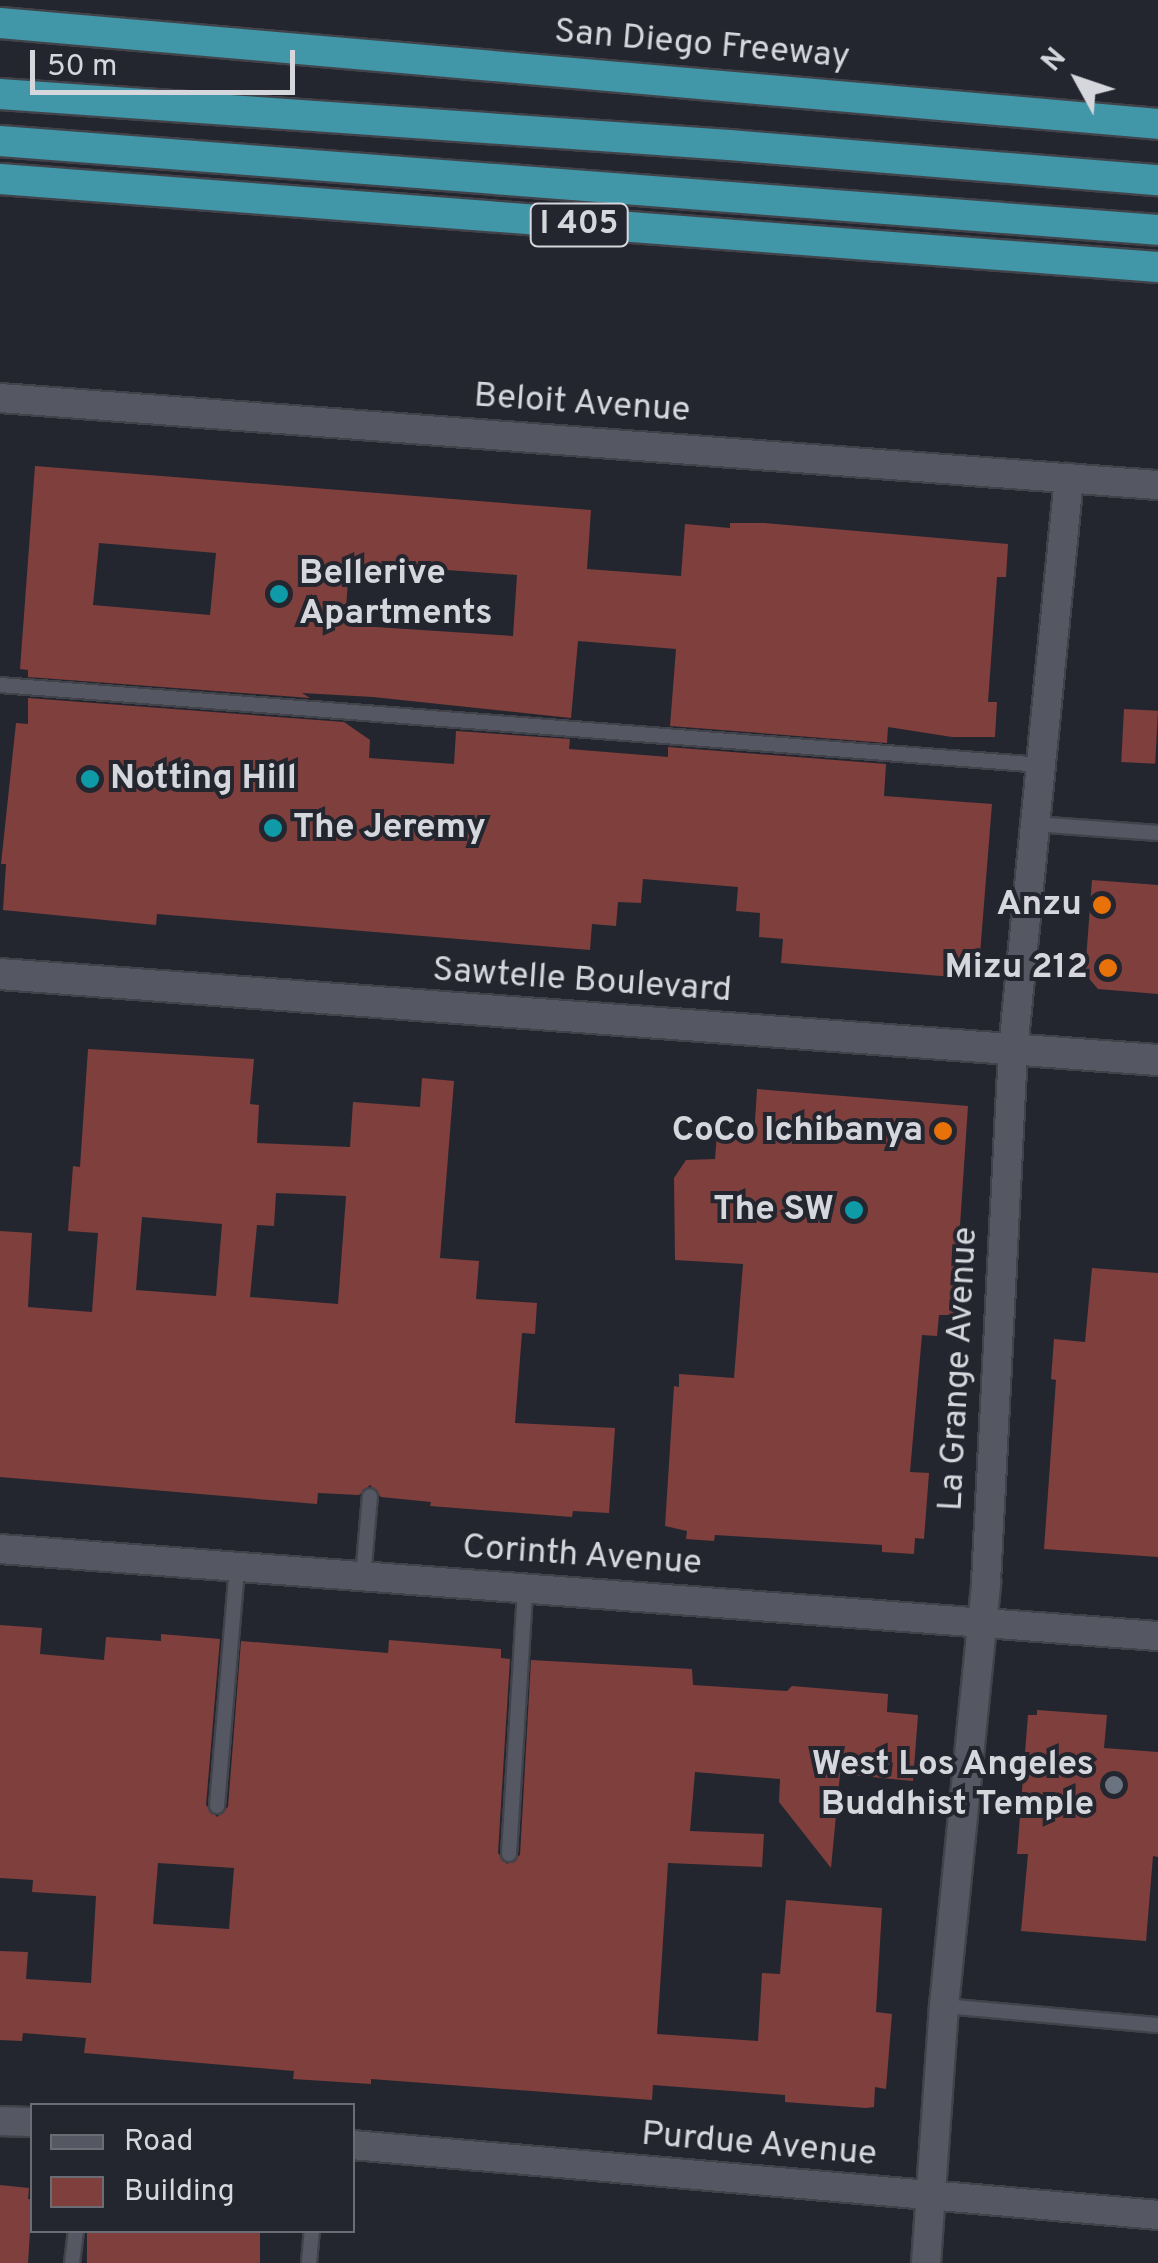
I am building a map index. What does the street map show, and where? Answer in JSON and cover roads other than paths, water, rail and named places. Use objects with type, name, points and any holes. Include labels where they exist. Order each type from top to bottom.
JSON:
[{"type":"highway","name":"San Diego Freeway","points":[[0,23],[1158,124]]},
{"type":"highway","points":[[0,94],[730,144],[1158,180]]},
{"type":"highway","points":[[0,141],[1158,230]]},
{"type":"highway","name":"I 405","points":[[0,179],[1158,267]]},
{"type":"street","name":"Beloit Avenue","points":[[0,398],[1158,486]]},
{"type":"street","name":"La Grange Avenue","points":[[926,2263],[944,2006],[986,1582],[1013,1050],[1069,478]]},
{"type":"street","name":"Sawtelle Boulevard","points":[[0,974],[1158,1060]]},
{"type":"street","name":"Corinth Avenue","points":[[0,1549],[1158,1636]]},
{"type":"street","points":[[0,2121],[30,2122]]},
{"type":"street","name":"Purdue Avenue","points":[[355,2145],[931,2199],[1158,2215]]},
{"type":"lane","points":[[0,686],[1041,764]]},
{"type":"lane","points":[[1035,824],[1158,833]]},
{"type":"lane","points":[[363,1577],[370,1496]]},
{"type":"lane","points":[[217,1806],[237,1568]]},
{"type":"lane","points":[[509,1854],[525,1589]]},
{"type":"lane","points":[[944,2006],[1158,2025]]},
{"type":"lane","points":[[72,2263],[76,2233]]},
{"type":"lane","points":[[309,2263],[312,2233]]},
{"type":"place","name":"Bellerive Apartments","points":[[279,594]]},
{"type":"place","name":"Notting Hill","points":[[90,779]]},
{"type":"place","name":"The Jeremy","points":[[273,828]]},
{"type":"place","name":"Anzu","points":[[1102,905]]},
{"type":"place","name":"Mizu 212","points":[[1108,968]]},
{"type":"place","name":"CoCo Ichibanya","points":[[943,1131]]},
{"type":"place","name":"The SW","points":[[854,1210]]},
{"type":"place","name":"West Los Angeles Buddhist Temple","points":[[1114,1785]]}]
